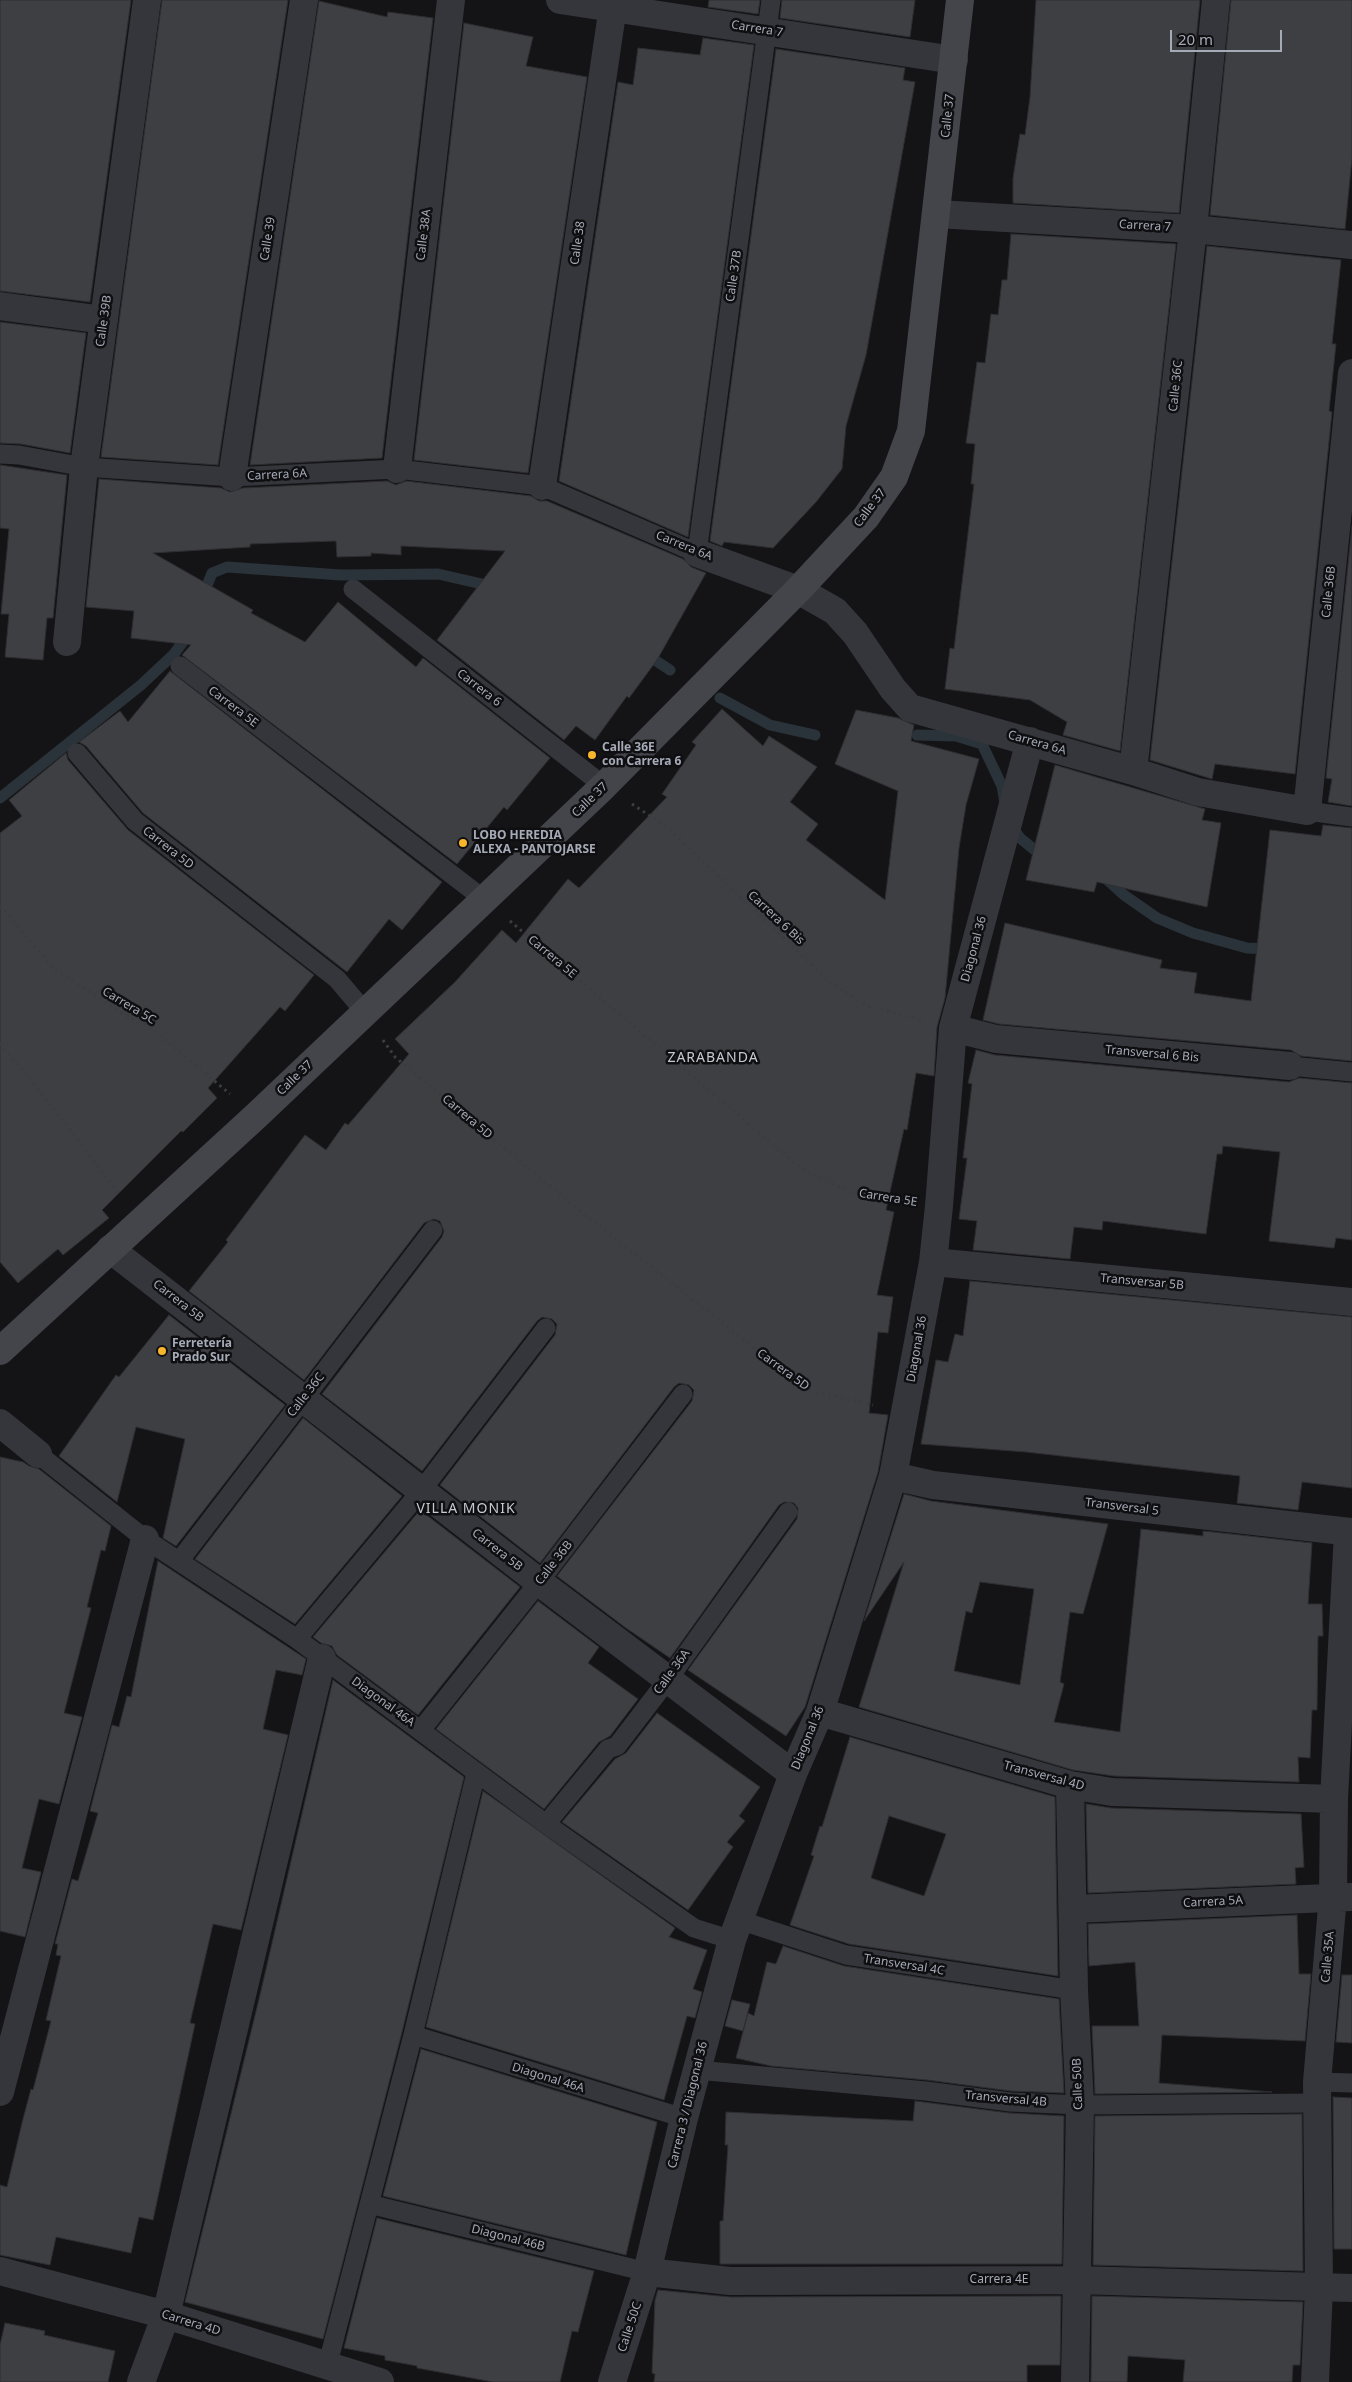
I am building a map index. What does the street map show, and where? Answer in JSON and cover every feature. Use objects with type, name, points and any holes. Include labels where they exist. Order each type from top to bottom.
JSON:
[{"type":"main road","name":"Calle 37","points":[[0,1350],[256,1116],[604,786],[798,590],[866,517],[894,477],[911,432],[960,0]]},
{"type":"street","name":"Calle 39B","points":[[67,642],[84,466],[147,0]]},
{"type":"street","name":"Calle 39","points":[[232,477],[304,0]]},
{"type":"street","name":"Calle 38A","points":[[397,469],[451,0]]},
{"type":"street","name":"Carrera 7","points":[[560,0],[613,4],[767,31],[954,60]]},
{"type":"street","name":"Calle 36C","points":[[1133,771],[1193,229],[1216,0]]},
{"type":"street","name":"Calle 38","points":[[542,486],[613,4]]},
{"type":"street","name":"Carrera 7","points":[[937,214],[1193,229],[1352,245]]},
{"type":"street","points":[[0,306],[104,320]]},
{"type":"street","name":"Calle 36B","points":[[1307,811],[1352,373]]},
{"type":"street","name":"Carrera 6A","points":[[698,553],[798,590],[835,611],[856,634],[893,688],[910,708],[1133,771],[1198,792],[1307,811]]},
{"type":"street","name":"Diagonal 36","points":[[735,1930],[793,1774],[820,1712],[893,1476],[933,1262],[953,1028],[1030,741]]},
{"type":"street","name":"Transversal 6 Bis","points":[[953,1028],[996,1039],[1290,1066]]},
{"type":"street","name":"Carrera 5B","points":[[110,1248],[539,1582],[669,1678],[793,1774]]},
{"type":"street","name":"Transversar 5B","points":[[933,1262],[1352,1302]]},
{"type":"street","points":[[0,1423],[38,1454]]},
{"type":"street","name":"Transversal 5","points":[[893,1476],[933,1485],[1350,1532]]},
{"type":"street","name":"Calle 35A","points":[[1315,2382],[1319,2288],[1317,2092],[1343,1896],[1334,1799],[1350,1532]]},
{"type":"street","points":[[0,2092],[145,1539]]},
{"type":"street","points":[[141,2382],[166,2315],[322,1658]]},
{"type":"street","name":"Transversal 4D","points":[[820,1712],[1070,1785],[1112,1792],[1334,1799]]},
{"type":"street","name":"Calle 50B","points":[[1070,1785],[1074,1910],[1074,1990],[1080,2105],[1075,2382]]},
{"type":"street","name":"Carrera 5A","points":[[1074,1910],[1343,1896]]},
{"type":"street","name":"Carrera 3 / Diagonal 36","points":[[647,2272],[684,2118],[735,1930]]},
{"type":"street","name":"Carrera 4D","points":[[0,2271],[166,2315],[327,2367],[380,2382]]},
{"type":"street","name":"Carrera 4E","points":[[647,2272],[730,2281],[1077,2280],[1352,2288]]},
{"type":"street","name":"Calle 50C","points":[[612,2382],[647,2272]]},
{"type":"lane","name":"Calle 37B","points":[[698,553],[770,0]]},
{"type":"lane","name":"Carrera 6A","points":[[0,454],[19,455],[84,466],[232,477],[397,469],[542,486],[698,553]]},
{"type":"lane","name":"Carrera 6","points":[[353,589],[604,786]]},
{"type":"lane","name":"Carrera 5E","points":[[180,666],[485,900]]},
{"type":"lane","name":"Carrera 5D","points":[[77,753],[135,821],[337,980],[365,1012]]},
{"type":"lane","points":[[1307,811],[1352,817]]},
{"type":"lane","name":"Transversal 6 Bis","points":[[1290,1066],[1352,1072]]},
{"type":"lane","name":"Calle 36C","points":[[180,1560],[433,1230]]},
{"type":"lane","points":[[297,1639],[421,1491],[546,1328]]},
{"type":"lane","name":"Calle 36B","points":[[422,1730],[539,1582],[683,1394]]},
{"type":"lane","name":"Diagonal 46A","points":[[38,1454],[145,1539],[180,1560],[297,1639],[422,1730],[476,1773],[546,1824],[694,1928],[735,1930]]},
{"type":"lane","name":"Calle 36A","points":[[546,1824],[608,1749],[617,1746],[669,1678],[788,1512]]},
{"type":"lane","points":[[327,2367],[413,2035],[476,1773]]},
{"type":"lane","name":"Transversal 4C","points":[[735,1930],[846,1955],[1074,1990]]},
{"type":"lane","name":"Diagonal 46A","points":[[413,2035],[684,2118]]},
{"type":"lane","name":"Transversal 4B","points":[[697,2070],[926,2091],[1010,2102],[1080,2105],[1317,2092],[1352,2084]]},
{"type":"lane","name":"Diagonal 46B","points":[[370,2204],[647,2272]]},
{"type":"path","name":"Carrera 6 Bis","points":[[604,786],[667,827],[831,983],[868,1006],[953,1028]]},
{"type":"path","name":"Carrera 5E","points":[[485,900],[803,1170],[851,1192],[939,1206]]},
{"type":"path","name":"Carrera 5C","points":[[0,906],[54,969],[131,1019],[150,1028],[256,1116]]},
{"type":"path","name":"Carrera 5D","points":[[365,1012],[395,1057],[575,1207],[808,1390],[852,1402],[906,1410]]},
{"type":"path","points":[[0,1043],[58,1114],[140,1223]]},
{"type":"building","points":[[0,0],[131,0],[90,302],[0,291]]},
{"type":"building","points":[[162,0],[288,0],[218,465],[101,457]]},
{"type":"building","points":[[709,0],[760,0],[758,14],[708,7]]},
{"type":"building","points":[[782,0],[915,0],[910,37],[780,18]]},
{"type":"building","points":[[1036,0],[1200,0],[1179,213],[1013,203],[1013,178],[1020,134],[1025,135],[1030,97]]},
{"type":"building","points":[[1231,0],[1352,0],[1352,158],[1345,229],[1210,215]]},
{"type":"building","points":[[319,1],[387,17],[388,12],[433,18],[382,458],[250,465]]},
{"type":"building","points":[[464,23],[533,37],[526,66],[587,77],[528,473],[414,460]]},
{"type":"building","points":[[703,38],[754,45],[688,537],[559,481],[618,82],[633,85],[638,48],[700,55]]},
{"type":"building","points":[[776,49],[905,68],[903,80],[915,82],[866,355],[846,426],[842,469],[816,502],[773,548],[724,542],[722,546],[710,541]]},
{"type":"building","points":[[1011,234],[1176,244],[1120,751],[1063,735],[1067,722],[1030,700],[945,689],[950,648],[954,649],[974,484],[971,484],[975,444],[966,443],[977,362],[985,363],[991,314],[998,315],[1002,280],[1007,280]]},
{"type":"building","points":[[1207,246],[1341,260],[1332,344],[1336,344],[1329,411],[1332,412],[1295,774],[1215,764],[1212,779],[1150,760]]},
{"type":"building","points":[[0,322],[86,333],[70,453],[21,444],[0,443]]},
{"type":"building","points":[[0,465],[67,475],[53,618],[47,618],[43,660],[5,657],[9,614],[1,614],[9,529],[0,528]]},
{"type":"building","points":[[99,479],[221,488],[230,492],[243,488],[387,481],[396,485],[406,481],[531,496],[539,501],[547,501],[683,559],[691,567],[706,573],[657,660],[629,698],[627,696],[595,740],[576,726],[564,740],[437,640],[505,551],[401,546],[401,555],[371,553],[371,556],[337,557],[336,541],[250,544],[250,547],[153,553],[253,610],[251,613],[305,642],[338,602],[416,667],[423,658],[550,758],[507,810],[504,807],[457,864],[182,655],[191,645],[131,638],[134,611],[86,607]]},
{"type":"building","points":[[1352,526],[1352,806],[1328,802],[1332,779],[1326,778]]},
{"type":"building","points":[[170,671],[442,882],[402,930],[389,919],[347,972],[143,813],[86,746],[79,742],[120,711],[128,722]]},
{"type":"building","points":[[722,709],[763,746],[769,736],[817,767],[790,802],[818,824],[806,840],[885,900],[898,791],[835,764],[856,710],[898,718],[914,725],[911,741],[979,759],[966,805],[959,848],[945,998],[937,1027],[934,1076],[916,1073],[907,1130],[904,1129],[886,1210],[894,1212],[877,1295],[893,1297],[888,1333],[878,1332],[869,1413],[888,1415],[878,1472],[805,1707],[786,1736],[688,1670],[797,1519],[798,1508],[794,1503],[784,1502],[779,1505],[670,1658],[626,1628],[557,1576],[692,1401],[694,1390],[689,1385],[679,1383],[674,1387],[540,1563],[440,1485],[555,1335],[557,1324],[552,1319],[542,1317],[537,1321],[422,1471],[322,1394],[442,1237],[444,1231],[440,1221],[434,1219],[424,1223],[304,1380],[189,1291],[228,1242],[226,1240],[305,1135],[326,1150],[345,1123],[348,1125],[409,1054],[395,1039],[455,982],[502,930],[516,943],[568,879],[579,888],[667,797],[662,794],[696,745],[692,742]]},
{"type":"building","points":[[66,753],[68,760],[128,830],[314,975],[285,1011],[280,1007],[208,1088],[217,1098],[102,1210],[109,1218],[63,1255],[58,1249],[18,1283],[0,1262],[0,833],[22,816],[9,800]]},
{"type":"building","points":[[1055,765],[1205,809],[1202,820],[1221,823],[1207,907],[1097,882],[1094,892],[1026,880]]},
{"type":"building","points":[[1323,825],[1352,828],[1352,1061],[1301,1056],[1291,1050],[999,1024],[983,1020],[1005,923],[1162,960],[1160,968],[1197,973],[1194,993],[1251,1001],[1270,830],[1321,836]]},
{"type":"building","points":[[976,1050],[995,1055],[1289,1082],[1299,1078],[1352,1083],[1352,1240],[1336,1238],[1334,1248],[1269,1241],[1280,1152],[1223,1146],[1222,1154],[1217,1154],[1206,1234],[1103,1221],[1102,1230],[1074,1227],[1070,1259],[973,1250],[977,1221],[959,1219],[967,1158],[963,1158],[972,1084],[968,1083]]},
{"type":"building","points":[[970,1281],[1352,1317],[1352,1488],[1302,1482],[1298,1510],[1237,1503],[1240,1476],[1026,1452],[921,1444],[936,1360],[948,1362],[955,1334],[963,1336]]},
{"type":"building","points":[[169,1315],[285,1405],[176,1546],[163,1538],[185,1439],[136,1427],[117,1502],[59,1456],[116,1375],[119,1377]]},
{"type":"building","points":[[303,1418],[402,1496],[295,1624],[195,1559]]},
{"type":"building","points":[[0,1457],[23,1462],[39,1469],[111,1526],[105,1551],[101,1550],[87,1607],[91,1608],[64,1713],[82,1717],[59,1804],[39,1799],[22,1868],[41,1872],[25,1937],[0,1931]]},
{"type":"building","points":[[904,1494],[931,1501],[1108,1524],[1083,1614],[1070,1612],[1060,1682],[1064,1684],[1054,1722],[1120,1732],[1141,1529],[1203,1536],[1203,1531],[1312,1543],[1308,1604],[1322,1604],[1323,1636],[1318,1636],[1317,1710],[1312,1710],[1310,1758],[1298,1757],[1299,1782],[1114,1776],[1073,1770],[859,1707],[904,1562],[864,1621]],"holes":[[[980,1582],[1034,1589],[1020,1685],[954,1671],[966,1611],[972,1613]]]},
{"type":"building","points":[[420,1510],[520,1587],[418,1715],[337,1655],[332,1646],[321,1643],[313,1637]]},
{"type":"building","points":[[158,1561],[306,1659],[302,1675],[276,1670],[263,1729],[288,1735],[241,1930],[213,1924],[190,2023],[195,2024],[153,2220],[139,2217],[131,2253],[56,2237],[50,2265],[0,2255],[0,2185],[7,2187],[31,2089],[33,2090],[51,2021],[46,2020],[61,1956],[56,1955],[58,1944],[55,1944],[72,1879],[78,1881],[98,1813],[90,1811],[112,1725],[119,1727],[127,1696],[131,1697]]},
{"type":"building","points":[[538,1601],[599,1647],[588,1663],[638,1699],[610,1736],[599,1742],[544,1809],[436,1729]]},
{"type":"building","points":[[333,1680],[464,1777],[402,2032],[323,2339],[185,2302],[260,1995]]},
{"type":"building","points":[[657,1713],[760,1787],[739,1816],[745,1821],[727,1842],[733,1847],[688,1910],[562,1822],[615,1759],[626,1753]]},
{"type":"building","points":[[850,1737],[1055,1797],[1058,1976],[849,1944],[790,1925],[814,1856],[811,1855],[820,1826],[822,1827]],"holes":[[[889,1816],[946,1834],[924,1896],[871,1878]]]},
{"type":"building","points":[[483,1791],[675,1928],[669,1937],[707,1950],[693,1989],[702,1992],[695,2018],[687,2016],[664,2100],[426,2027]]},
{"type":"building","points":[[1086,1804],[1111,1808],[1301,1814],[1304,1867],[1295,1868],[1296,1884],[1088,1893]]},
{"type":"building","points":[[1297,1915],[1299,1974],[1311,1974],[1305,2041],[1162,2035],[1159,2083],[1272,2092],[1095,2094],[1092,2026],[1139,2026],[1135,1962],[1089,1966],[1088,1924]]},
{"type":"building","points":[[783,1946],[844,1966],[1059,1999],[1064,2093],[1011,2091],[927,2080],[771,2066],[736,2058],[748,2013],[754,2016],[767,1962],[776,1964]]},
{"type":"building","points":[[1342,1975],[1352,1975],[1352,2043],[1336,2042]]},
{"type":"building","points":[[732,2000],[750,2004],[743,2031],[725,2026]]},
{"type":"building","points":[[421,2049],[657,2122],[626,2255],[383,2196]]},
{"type":"building","points":[[1333,2097],[1352,2098],[1352,2249],[1334,2249]]},
{"type":"building","points":[[915,2101],[1009,2113],[1064,2116],[1062,2264],[720,2264],[720,2221],[723,2221],[728,2145],[725,2145],[726,2112],[913,2121]]},
{"type":"building","points":[[1302,2114],[1303,2271],[1093,2265],[1095,2116]]},
{"type":"building","points":[[377,2218],[594,2271],[578,2332],[572,2331],[560,2382],[493,2382],[417,2368],[417,2366],[385,2360],[385,2356],[344,2348]]},
{"type":"building","points":[[658,2290],[730,2297],[1061,2296],[1060,2365],[1027,2365],[1027,2382],[654,2382],[655,2374],[652,2373],[655,2300]]},
{"type":"building","points":[[1092,2296],[1303,2302],[1300,2365],[1293,2365],[1292,2382],[1183,2382],[1185,2360],[1128,2356],[1127,2382],[1091,2382]]},
{"type":"building","points":[[5,2323],[45,2331],[44,2335],[115,2351],[108,2382],[0,2382],[0,2345]]},
{"type":"waterway","points":[[202,598],[212,573],[227,567],[341,575],[438,574],[495,587]]},
{"type":"waterway","points":[[0,798],[141,685],[174,654],[190,632]]},
{"type":"waterway","points":[[644,653],[670,670]]},
{"type":"waterway","points":[[720,698],[770,725],[815,735]]},
{"type":"waterway","points":[[917,735],[956,736],[982,744],[1002,786],[1005,803]]},
{"type":"waterway","points":[[1010,824],[1020,838],[1036,851],[1046,854]]},
{"type":"waterway","points":[[1103,876],[1124,895],[1157,918],[1193,933],[1247,948],[1272,949]]},
{"type":"place","name":"Calle 36E con Carrera 6","points":[[592,755]]},
{"type":"place","name":"LOBO HEREDIA ALEXA - PANTOJARSE","points":[[463,843]]},
{"type":"place","name":"Ferretería Prado Sur","points":[[162,1351]]},
{"type":"district","name":"ZARABANDA","points":[[713,1058]]},
{"type":"district","name":"VILLA MONIK","points":[[466,1509]]}]
